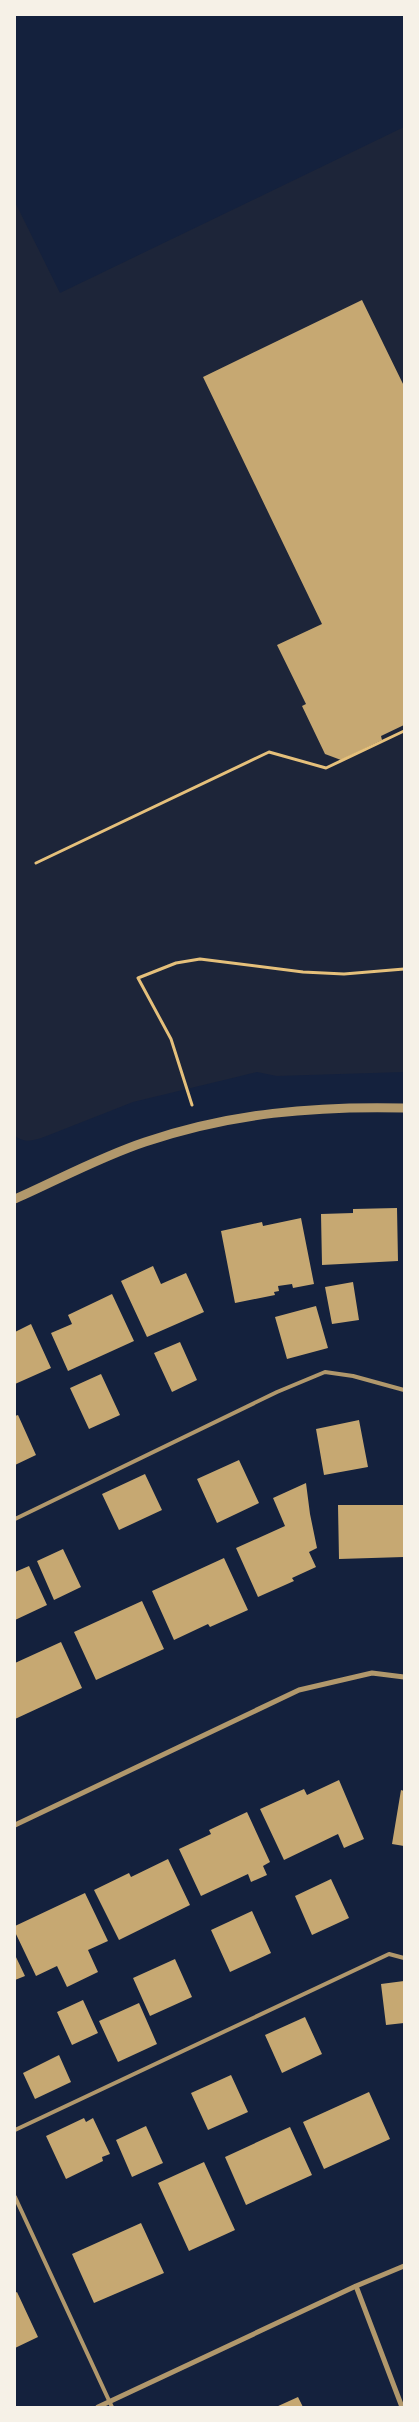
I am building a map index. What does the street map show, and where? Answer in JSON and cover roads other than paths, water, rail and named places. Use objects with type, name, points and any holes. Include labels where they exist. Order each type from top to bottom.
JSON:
[{"type":"street","points":[[15,1198],[144,1142],[251,1114],[347,1107],[404,1108]]},
{"type":"street","points":[[15,1825],[299,1690],[372,1673],[404,1676]]},
{"type":"street","points":[[98,2407],[111,2404],[356,2286],[404,2266]]},
{"type":"street","points":[[356,2286],[402,2407]]},
{"type":"lane","points":[[15,1519],[277,1392],[325,1372],[353,1376],[404,1390]]},
{"type":"lane","points":[[15,2130],[389,1954],[404,1958]]},
{"type":"lane","points":[[15,2197],[111,2404]]}]
